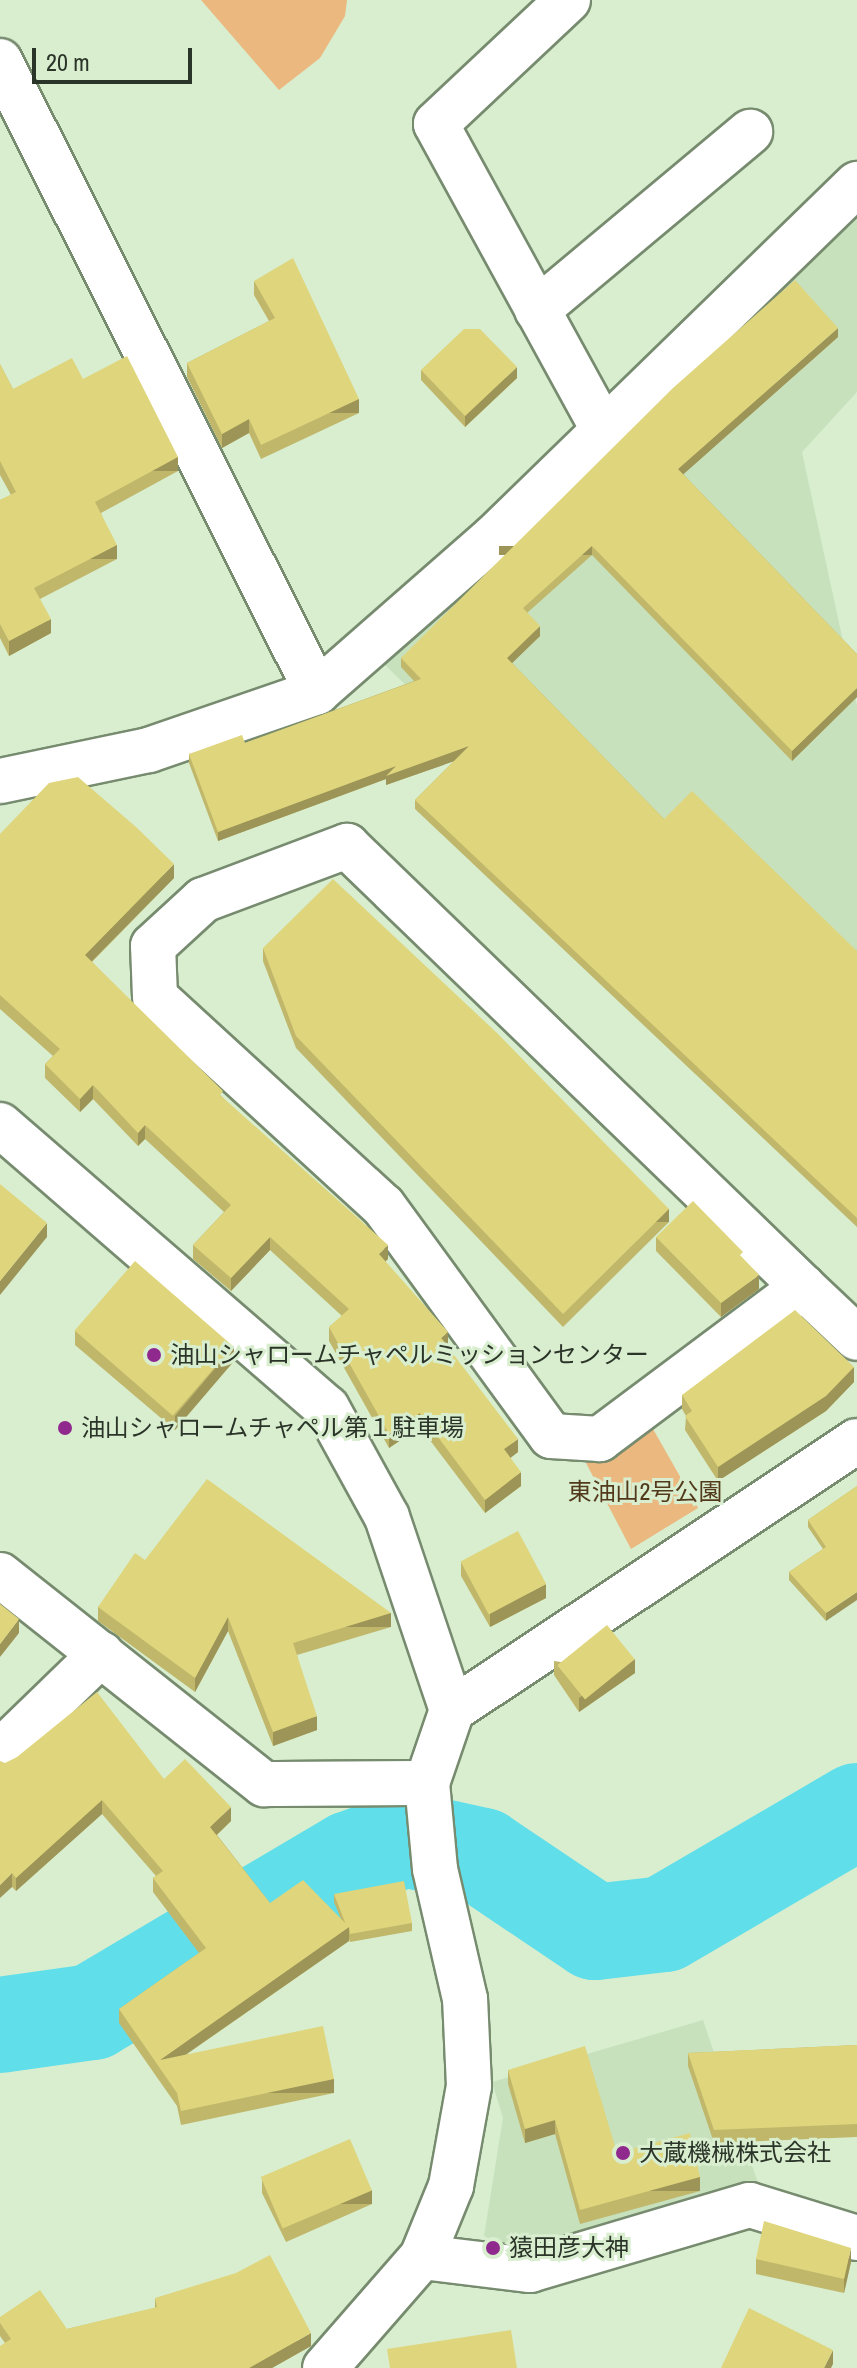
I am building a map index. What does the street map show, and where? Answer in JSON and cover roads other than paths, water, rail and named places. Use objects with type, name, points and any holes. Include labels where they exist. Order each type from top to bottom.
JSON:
[{"type":"street","points":[[568,0],[436,124],[604,431]]},
{"type":"street","points":[[0,61],[317,692]]},
{"type":"street","points":[[537,310],[750,132]]},
{"type":"street","points":[[0,781],[149,750],[317,692],[493,538],[857,184]]},
{"type":"street","points":[[803,1287],[600,1439],[551,1436],[383,1206],[155,997],[153,946],[203,900],[347,846],[857,1338]]},
{"type":"street","points":[[0,1125],[327,1408],[387,1517],[452,1710]]},
{"type":"street","points":[[325,2368],[422,2257],[451,2186],[469,2086],[465,1999],[435,1869],[427,1783],[452,1710],[857,1441]]},
{"type":"street","points":[[0,1575],[264,1784],[427,1783]]},
{"type":"street","points":[[0,1752],[101,1654]]},
{"type":"street","points":[[422,2257],[530,2270],[750,2205],[857,2238]]},
{"type":"waterway","points":[[0,2025],[92,2012],[351,1859],[405,1839],[482,1856],[595,1932],[664,1924],[857,1811]]},
{"type":"place","name":"油山シャロームチャペルミッションセンター","points":[[154,1355]]},
{"type":"place","name":"油山シャロームチャペル第１駐車場","points":[[65,1428]]},
{"type":"place","name":"大蔵機械株式会社","points":[[623,2153]]},
{"type":"place","name":"猿田彦大神","points":[[493,2248]]},
{"type":"park label","name":"東油山2号公園","points":[[645,1492]]}]
